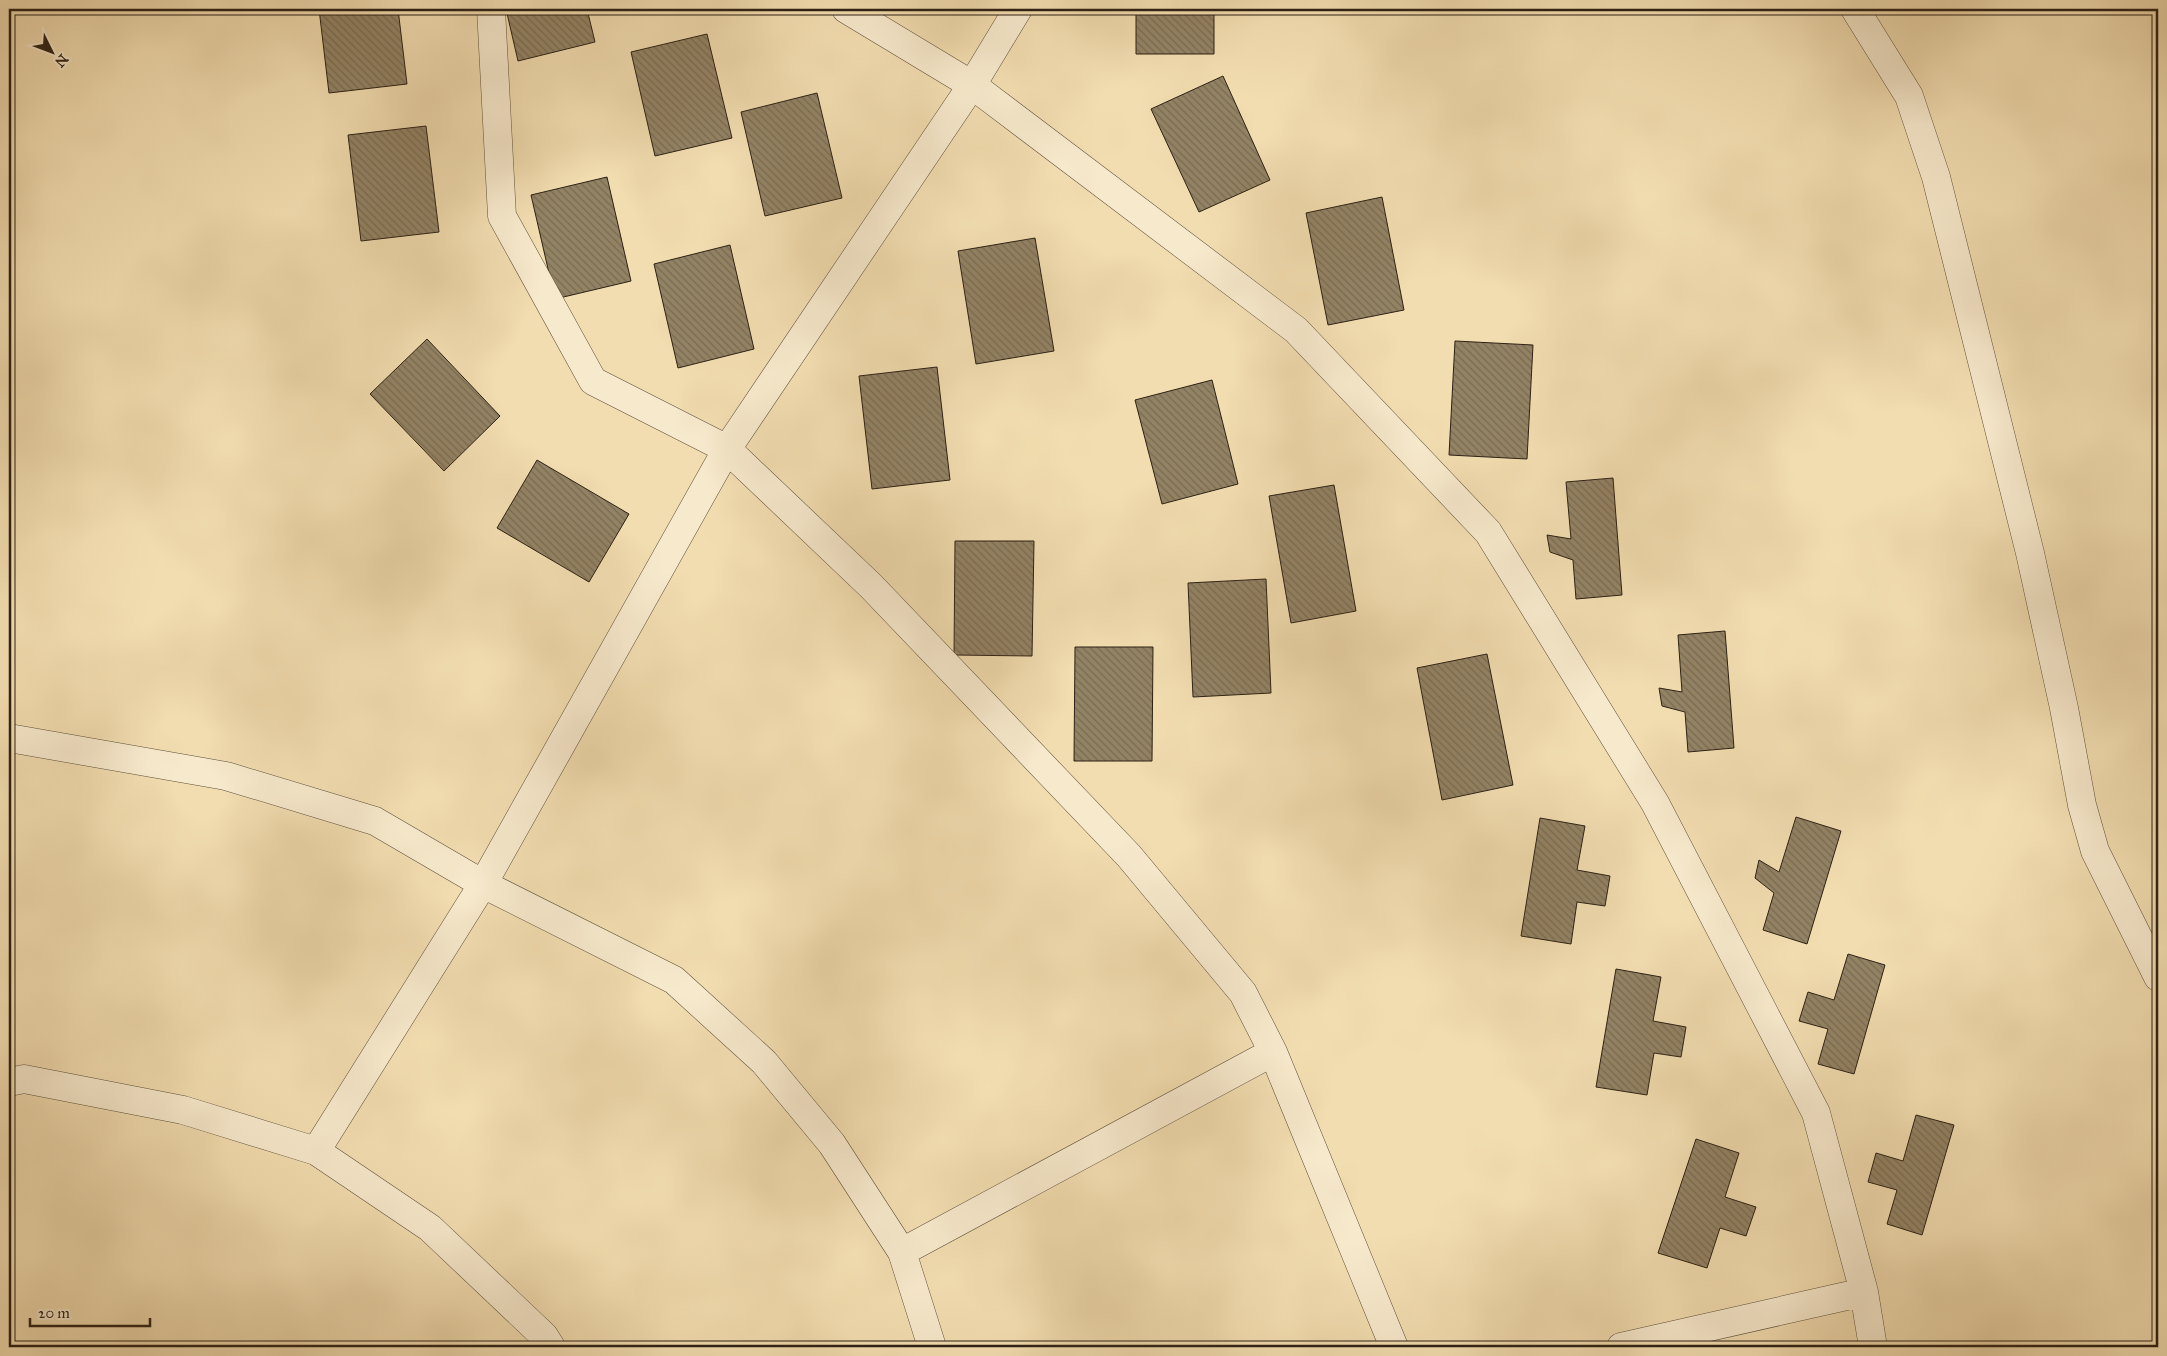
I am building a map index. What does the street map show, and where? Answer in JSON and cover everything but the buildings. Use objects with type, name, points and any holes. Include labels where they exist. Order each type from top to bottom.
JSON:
[{"type":"lane","points":[[491,9],[502,216],[593,381],[727,449],[871,586],[1129,856],[1242,993],[1273,1052],[1394,1347]]},
{"type":"lane","points":[[846,9],[972,85],[1296,330],[1488,532],[1655,804],[1816,1113],[1864,1292],[1873,1347]]},
{"type":"lane","points":[[316,1151],[483,884],[727,449],[972,85],[1018,9]]},
{"type":"lane","points":[[1855,9],[1909,96],[1936,177],[2032,563],[2064,708],[2082,805],[2095,851],[2158,977]]},
{"type":"lane","points":[[9,738],[226,776],[375,821],[483,884],[674,980],[764,1062],[832,1144],[902,1252],[932,1347]]},
{"type":"lane","points":[[902,1252],[1273,1052]]},
{"type":"lane","points":[[9,1082],[24,1080],[183,1110],[316,1151],[430,1228],[544,1336],[551,1347]]},
{"type":"lane","points":[[1621,1347],[1864,1292]]}]
